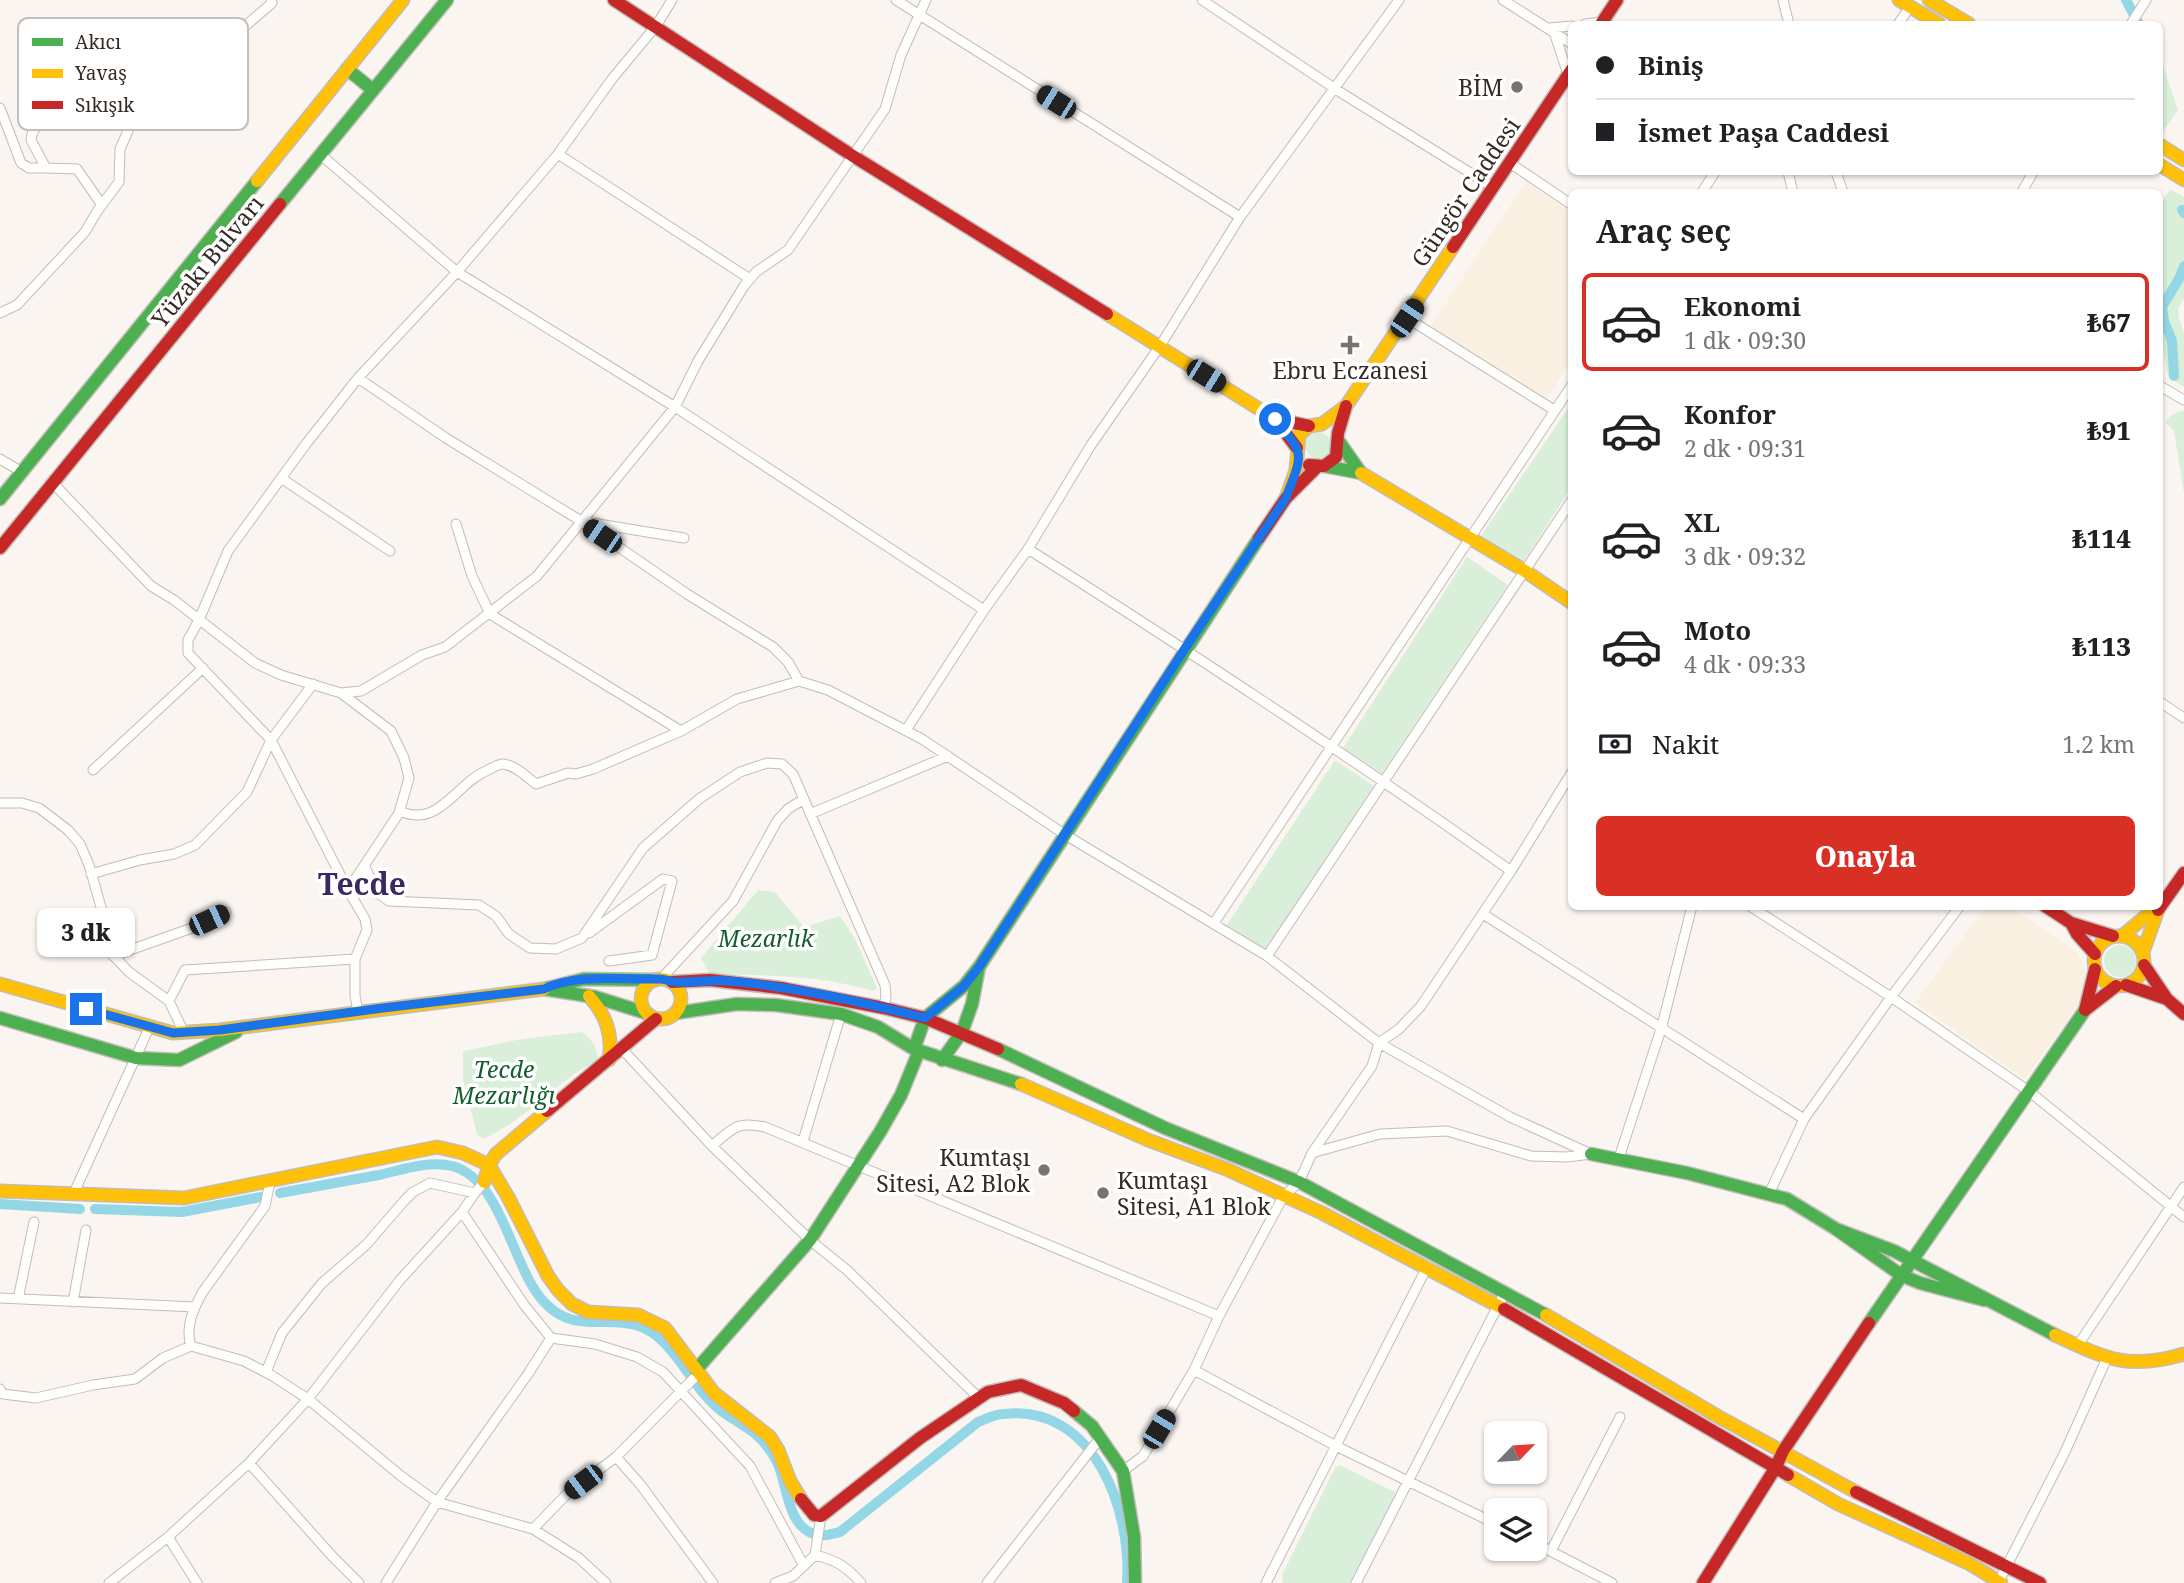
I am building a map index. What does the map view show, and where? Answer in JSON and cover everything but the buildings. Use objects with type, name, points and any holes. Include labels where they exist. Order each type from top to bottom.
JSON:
[{"type":"main road","name":"Yüzakı Bulvarı","points":[[0,499],[403,0]]},
{"type":"main road","name":"Yüzakı Bulvarı","points":[[0,548],[447,0]]},
{"type":"main road","points":[[614,0],[853,156],[1275,419],[1304,461],[1361,473],[1525,571],[1568,600]]},
{"type":"main road","points":[[1604,21],[1617,0]]},
{"type":"main road","points":[[1929,0],[1964,21]]},
{"type":"main road","points":[[1904,4],[1933,21]]},
{"type":"main road","points":[[347,69],[373,90]]},
{"type":"main road","name":"Güngör Caddesi","points":[[1346,407],[1568,76]]},
{"type":"main road","points":[[2163,147],[2184,160]]},
{"type":"main road","points":[[2163,167],[2184,180]]},
{"type":"main road","points":[[1286,498],[1296,470],[1299,435],[1346,407]]},
{"type":"main road","points":[[695,1375],[810,1240],[859,1166],[901,1095],[925,1018],[964,986],[979,967],[1286,498],[1321,466],[1336,457],[1346,407]]},
{"type":"main road","points":[[1275,419],[1329,426],[1361,473]]},
{"type":"main road","points":[[2163,903],[2184,873]]},
{"type":"main road","points":[[2051,910],[2071,923],[2134,940],[2167,999],[2184,1014]]},
{"type":"main road","points":[[1703,1583],[1776,1467],[1783,1451],[2085,1010],[2095,969],[2095,954],[2102,942],[2118,936],[2158,910]]},
{"type":"main road","points":[[2085,1010],[2139,976],[2158,910]]},
{"type":"main road","points":[[2071,923],[2095,954]]},
{"type":"main road","points":[[942,1060],[962,1032],[972,1004],[979,967]]},
{"type":"main road","points":[[2095,969],[2103,980],[2167,999]]},
{"type":"main road","points":[[544,989],[558,983],[617,979],[729,981],[884,1008],[925,1018],[962,1032],[1165,1128],[1299,1182],[1505,1292],[1846,1487],[2040,1583]]},
{"type":"main road","points":[[663,980],[681,994],[682,1001],[677,1013]]},
{"type":"main road","points":[[651,1016],[643,1008],[641,995],[644,988],[663,980]]},
{"type":"main road","points":[[0,984],[149,1028],[184,1033],[544,989],[614,1002],[665,1020],[677,1013],[737,1004],[776,1005],[841,1014],[878,1027],[917,1050],[942,1060],[1027,1086],[1148,1140],[1226,1169],[1322,1213],[1498,1305],[1838,1504],[1970,1564],[1999,1583]]},
{"type":"main road","points":[[589,996],[600,1007],[611,1031],[609,1061]]},
{"type":"main road","points":[[479,1188],[496,1154],[609,1061],[651,1016]]},
{"type":"main road","points":[[0,1018],[136,1058],[180,1060],[245,1027]]},
{"type":"main road","points":[[0,1191],[184,1198],[406,1152],[437,1147],[463,1153],[489,1165],[548,1276],[572,1304],[588,1312],[638,1315],[664,1328],[695,1375],[770,1437],[790,1481],[814,1515],[821,1516],[919,1438],[988,1392],[1021,1385],[1065,1403],[1092,1426],[1123,1471],[1135,1537],[1135,1583]]},
{"type":"main road","points":[[1591,1154],[1688,1173],[1787,1199],[1836,1229],[1901,1275],[1920,1283],[1984,1300]]},
{"type":"main road","points":[[1836,1229],[1866,1238],[1912,1259],[1984,1300],[2107,1358],[2129,1363],[2159,1362],[2184,1354]]},
{"type":"street","points":[[248,24],[272,3],[271,0]]},
{"type":"street","points":[[358,1011],[355,996],[355,959],[367,930],[365,919],[271,740],[188,653],[186,647],[228,551],[281,478],[358,378],[457,272],[558,154],[612,79],[656,26],[672,0]]},
{"type":"street","points":[[896,0],[1240,217]]},
{"type":"street","points":[[341,693],[361,691],[422,655],[444,647],[537,576],[675,407],[698,361],[750,279],[788,250],[885,109],[901,55],[926,0]]},
{"type":"street","points":[[1202,0],[1335,88],[1493,187]]},
{"type":"street","points":[[906,730],[984,610],[1028,549],[1091,445],[1160,346],[1240,217],[1399,0]]},
{"type":"street","points":[[1503,0],[1568,41]]},
{"type":"street","points":[[1783,0],[1788,21]]},
{"type":"street","points":[[2134,21],[2147,0]]},
{"type":"street","points":[[1899,21],[1904,4]]},
{"type":"street","points":[[1550,30],[1568,27]]},
{"type":"street","points":[[1550,30],[1568,73]]},
{"type":"street","points":[[0,108],[21,163],[29,168],[77,169],[102,205]]},
{"type":"street","points":[[33,130],[31,140],[46,168]]},
{"type":"street","points":[[0,313],[17,305],[85,232],[119,182],[120,149],[128,130]]},
{"type":"street","points":[[558,154],[750,279]]},
{"type":"street","points":[[321,155],[457,272],[675,407],[984,610]]},
{"type":"street","points":[[1510,163],[1568,202]]},
{"type":"street","points":[[1407,318],[1554,410]]},
{"type":"street","points":[[358,378],[446,438],[581,521],[773,647],[788,662],[799,681]]},
{"type":"street","points":[[2163,388],[2184,400]]},
{"type":"street","points":[[1214,923],[1568,391]]},
{"type":"street","points":[[0,458],[22,472]]},
{"type":"street","points":[[281,478],[390,551]]},
{"type":"street","points":[[53,483],[151,586],[174,600],[256,663],[341,693],[391,731],[404,758],[409,778],[400,811],[348,890]]},
{"type":"street","points":[[1268,956],[1568,506]]},
{"type":"street","points":[[581,521],[684,538]]},
{"type":"street","points":[[457,524],[472,576],[490,614],[681,731]]},
{"type":"street","points":[[1028,549],[1332,745],[1511,871]]},
{"type":"street","points":[[93,770],[203,668]]},
{"type":"street","points":[[400,811],[411,816],[436,811],[479,774],[502,764],[515,768],[536,783],[593,769],[681,731],[737,699],[799,681],[828,690],[906,730],[948,756],[1065,834],[1268,956],[1379,1043],[1510,1117],[1591,1154]]},
{"type":"street","points":[[91,874],[140,860],[174,854],[195,845],[247,792],[271,740],[313,684]]},
{"type":"street","points":[[2163,704],[2184,718]]},
{"type":"street","points":[[810,814],[948,756]]},
{"type":"street","points":[[582,937],[643,848],[699,799],[740,772],[767,763],[782,764],[793,774],[885,985],[884,1008]]},
{"type":"street","points":[[1123,1471],[1143,1456],[1194,1370],[1219,1316],[1283,1197],[1299,1182],[1312,1153],[1371,1066],[1379,1043],[1399,1029],[1421,1006],[1511,871],[1568,779]]},
{"type":"street","points":[[1561,791],[1568,795]]},
{"type":"street","points":[[663,980],[733,901],[778,821],[788,809],[804,799]]},
{"type":"street","points":[[0,803],[22,803],[39,808],[68,830],[80,844],[102,907],[107,943],[113,956],[129,972],[169,1001],[184,1033]]},
{"type":"street","points":[[365,867],[377,893],[389,901],[479,905],[496,916],[509,934],[530,948],[556,949],[582,937],[663,878],[672,880],[652,956],[609,961]]},
{"type":"street","points":[[1618,1161],[1662,1026],[1691,910]]},
{"type":"street","points":[[1756,910],[1891,997],[2030,1092],[2184,1217]]},
{"type":"street","points":[[1769,1195],[1804,1119],[1957,910]]},
{"type":"street","points":[[113,956],[192,928],[226,912]]},
{"type":"street","points":[[1483,914],[1804,1119]]},
{"type":"street","points":[[169,1001],[185,970],[355,959]]},
{"type":"street","points":[[803,1141],[841,1014]]},
{"type":"street","points":[[73,1195],[149,1028]]},
{"type":"street","points":[[622,1049],[712,1146],[810,1240],[848,1271],[979,1398]]},
{"type":"street","points":[[712,1146],[733,1128],[747,1123],[765,1127],[1219,1316]]},
{"type":"street","points":[[1312,1153],[1380,1134],[1447,1131],[1531,1156],[1566,1157],[1591,1154]]},
{"type":"street","points":[[191,1346],[187,1333],[195,1307],[202,1293],[265,1206],[270,1182]]},
{"type":"street","points":[[109,1583],[168,1537],[249,1463],[308,1399],[400,1280],[463,1212],[479,1188],[430,1183],[413,1192],[366,1245],[322,1283],[303,1306],[282,1333],[266,1372]]},
{"type":"street","points":[[2078,1345],[2184,1187]]},
{"type":"street","points":[[463,1212],[525,1306],[551,1338],[595,1344],[637,1357],[663,1373],[750,1466],[804,1566]]},
{"type":"street","points":[[18,1299],[34,1222]]},
{"type":"street","points":[[73,1302],[86,1230]]},
{"type":"street","points":[[1266,1583],[1427,1267]]},
{"type":"street","points":[[1356,1583],[1505,1292]]},
{"type":"street","points":[[0,1298],[195,1307]]},
{"type":"street","points":[[386,1583],[436,1502],[551,1338]]},
{"type":"street","points":[[0,1389],[3,1394],[36,1398],[135,1379],[163,1358],[191,1346],[244,1361],[308,1399],[436,1502],[533,1529],[579,1558],[606,1583]]},
{"type":"street","points":[[1999,1583],[2064,1454],[2107,1358]]},
{"type":"street","points":[[1194,1370],[1336,1446],[1484,1518]]},
{"type":"street","points":[[533,1529],[567,1494],[616,1457],[695,1375]]},
{"type":"street","points":[[1551,1551],[1620,1417]]},
{"type":"street","points":[[987,1583],[1100,1438]]},
{"type":"street","points":[[616,1457],[640,1484],[713,1583]]},
{"type":"street","points":[[249,1463],[359,1583]]},
{"type":"street","points":[[775,1583],[793,1576],[815,1555],[821,1516]]},
{"type":"street","points":[[168,1537],[197,1583]]},
{"type":"street","points":[[1547,1549],[1612,1583]]},
{"type":"street","points":[[815,1555],[834,1560],[849,1569],[861,1583]]},
{"type":"shaded area","points":[[1526,182],[1568,210],[1568,365],[1545,401],[1430,327]]},
{"type":"shaded area","points":[[1983,910],[2014,910],[2077,952],[2085,969],[2085,989],[2081,1001],[2025,1079],[1915,1003]]},
{"type":"green space","points":[[2163,66],[2178,110],[2163,132]]},
{"type":"green space","points":[[2170,189],[2184,197],[2184,299],[2178,308],[2184,333],[2184,387],[2168,376],[2163,351],[2163,200]]},
{"type":"green space","points":[[1568,408],[1568,493],[1523,562],[1481,536]]},
{"type":"green space","points":[[2184,410],[2184,494],[2174,431],[2165,422],[2171,415]]},
{"type":"green space","points":[[1318,432],[1327,436],[1331,445],[1327,454],[1318,458],[1309,454],[1305,445],[1309,436]]},
{"type":"green space","points":[[1467,557],[1508,585],[1382,774],[1343,748]]},
{"type":"green space","points":[[1335,760],[1374,786],[1265,949],[1227,925]]},
{"type":"green space","name":"Mezarlık","points":[[758,890],[775,892],[804,927],[840,916],[855,939],[877,988],[873,991],[793,977],[710,974],[701,958]]},
{"type":"green space","points":[[2120,945],[2132,949],[2136,961],[2132,973],[2120,977],[2108,973],[2104,961],[2108,949]]},
{"type":"green space","name":"Tecde Mezarlığı","points":[[581,1032],[593,1043],[598,1059],[573,1074],[507,1126],[483,1139],[477,1134],[463,1080],[463,1051],[522,1039]]},
{"type":"green space","points":[[1339,1465],[1395,1492],[1395,1498],[1350,1583],[1283,1583],[1282,1575],[1335,1468]]},
{"type":"waterway","points":[[2126,0],[2137,21]]},
{"type":"waterway","points":[[2163,305],[2184,266]]},
{"type":"waterway","points":[[2163,314],[2172,341],[2174,376]]},
{"type":"waterway","points":[[280,1193],[425,1165],[443,1164],[470,1174],[484,1188],[495,1206],[523,1269],[545,1303],[567,1318],[639,1326],[662,1341],[709,1400],[754,1433],[767,1446],[777,1462],[793,1513],[798,1522],[814,1534],[840,1532],[978,1422],[1001,1414],[1035,1415],[1062,1426],[1084,1444],[1101,1467],[1114,1495],[1123,1524],[1127,1583]]},
{"type":"waterway","points":[[95,1209],[182,1212],[261,1197]]},
{"type":"waterway","points":[[0,1204],[80,1209]]},
{"type":"traffic: fast","points":[[280,204],[447,0]]},
{"type":"traffic: fast","points":[[347,69],[373,90]]},
{"type":"traffic: fast","points":[[0,499],[257,181]]},
{"type":"traffic: fast","points":[[1324,466],[1361,473],[1340,443]]},
{"type":"traffic: fast","points":[[979,967],[1259,538]]},
{"type":"traffic: fast","points":[[914,1049],[925,1018],[964,986],[979,967],[972,1004],[962,1032],[942,1060]]},
{"type":"traffic: fast","points":[[646,1013],[595,997],[544,989],[584,979],[655,980]]},
{"type":"traffic: fast","points":[[676,1013],[737,1004],[776,1005],[841,1014],[878,1027],[914,1049],[1021,1084]]},
{"type":"traffic: fast","points":[[1869,1323],[2085,1010]]},
{"type":"traffic: fast","points":[[0,1018],[136,1058],[179,1060],[236,1032]]},
{"type":"traffic: fast","points":[[998,1049],[1165,1128],[1299,1182],[1546,1315]]},
{"type":"traffic: fast","points":[[696,1370],[810,1240],[880,1132],[901,1095],[919,1051]]},
{"type":"traffic: fast","points":[[1591,1154],[1687,1173],[1787,1199],[1836,1229]]},
{"type":"traffic: fast","points":[[1984,1300],[1920,1283],[1901,1275],[1836,1229],[1894,1251],[2055,1335]]},
{"type":"traffic: fast","points":[[1074,1411],[1092,1426],[1123,1471],[1134,1537],[1135,1583]]},
{"type":"traffic: slow","points":[[257,181],[403,0]]},
{"type":"traffic: slow","points":[[1899,0],[1934,21]]},
{"type":"traffic: slow","points":[[1929,0],[1964,21]]},
{"type":"traffic: slow","points":[[2163,147],[2184,160]]},
{"type":"traffic: slow","points":[[2163,167],[2184,180]]},
{"type":"traffic: slow","points":[[1286,498],[1296,470],[1299,435],[1309,426],[1322,424],[1346,406],[1453,247]]},
{"type":"traffic: slow","points":[[1107,314],[1275,419]]},
{"type":"traffic: slow","points":[[1361,473],[1525,571],[1568,600]]},
{"type":"traffic: slow","points":[[2122,936],[2146,916],[2158,910],[2143,952]]},
{"type":"traffic: slow","points":[[2119,936],[2137,943],[2144,961],[2137,979],[2119,986],[2101,979],[2094,961],[2101,943],[2119,936]]},
{"type":"traffic: slow","points":[[661,979],[669,980],[675,985],[680,991],[681,999],[680,1007],[675,1013],[669,1018],[661,1019],[653,1018],[647,1013],[642,1007],[641,999],[642,991],[647,985],[653,980],[661,979]]},
{"type":"traffic: slow","points":[[0,984],[173,1033],[220,1030],[544,989]]},
{"type":"traffic: slow","points":[[589,996],[607,1025],[609,1060]]},
{"type":"traffic: slow","points":[[1021,1084],[1148,1140],[1226,1169],[1322,1213],[1504,1309]]},
{"type":"traffic: slow","points":[[0,1191],[184,1198],[437,1147],[463,1153],[489,1165],[496,1154],[547,1111]]},
{"type":"traffic: slow","points":[[484,1182],[489,1165],[548,1276],[572,1304],[588,1312],[638,1315],[665,1328],[714,1393],[770,1437],[801,1499]]},
{"type":"traffic: slow","points":[[1546,1315],[1719,1417],[1856,1492]]},
{"type":"traffic: slow","points":[[2055,1335],[2103,1356],[2132,1362],[2184,1354]]},
{"type":"traffic: slow","points":[[1788,1475],[1838,1504],[1970,1564],[2001,1583]]},
{"type":"traffic: jam","points":[[614,0],[853,156],[1107,314]]},
{"type":"traffic: jam","points":[[1603,21],[1617,0]]},
{"type":"traffic: jam","points":[[1453,247],[1568,75]]},
{"type":"traffic: jam","points":[[0,548],[280,204]]},
{"type":"traffic: jam","points":[[1309,465],[1324,466],[1336,457],[1338,433],[1346,406]]},
{"type":"traffic: jam","points":[[1297,448],[1275,419],[1309,426]]},
{"type":"traffic: jam","points":[[1259,538],[1286,498],[1317,467]]},
{"type":"traffic: jam","points":[[2163,903],[2184,873]]},
{"type":"traffic: jam","points":[[2051,910],[2071,923]]},
{"type":"traffic: jam","points":[[2095,954],[2071,923],[2113,936]]},
{"type":"traffic: jam","points":[[2126,985],[2167,999],[2144,965]]},
{"type":"traffic: jam","points":[[2095,969],[2085,1010],[2116,986]]},
{"type":"traffic: jam","points":[[672,982],[710,980],[781,988],[884,1008],[925,1018],[998,1049]]},
{"type":"traffic: jam","points":[[2167,999],[2184,1014]]},
{"type":"traffic: jam","points":[[547,1111],[656,1019]]},
{"type":"traffic: jam","points":[[1504,1309],[1788,1475]]},
{"type":"traffic: jam","points":[[1703,1583],[1776,1467],[1783,1451],[1869,1323]]},
{"type":"traffic: jam","points":[[801,1499],[814,1515],[821,1516],[920,1438],[988,1392],[1021,1385],[1064,1403],[1074,1411]]},
{"type":"traffic: jam","points":[[1856,1492],[2040,1583]]},
{"type":"place","name":"BİM","points":[[1517,87]]},
{"type":"place","name":"Ebru Eczanesi","points":[[1350,345]]},
{"type":"place","name":"Kumtaşı Sitesi, A2 Blok","points":[[1044,1170]]},
{"type":"place","name":"Kumtaşı Sitesi, A1 Blok","points":[[1103,1193]]},
{"type":"district","name":"Tecde","points":[[362,883]]},
{"type":"route","points":[[86,1009],[166,1032],[184,1033],[544,989],[558,983],[631,978],[755,984],[925,1018],[964,986],[979,967],[1286,498],[1299,455],[1297,448],[1275,419]]}]
